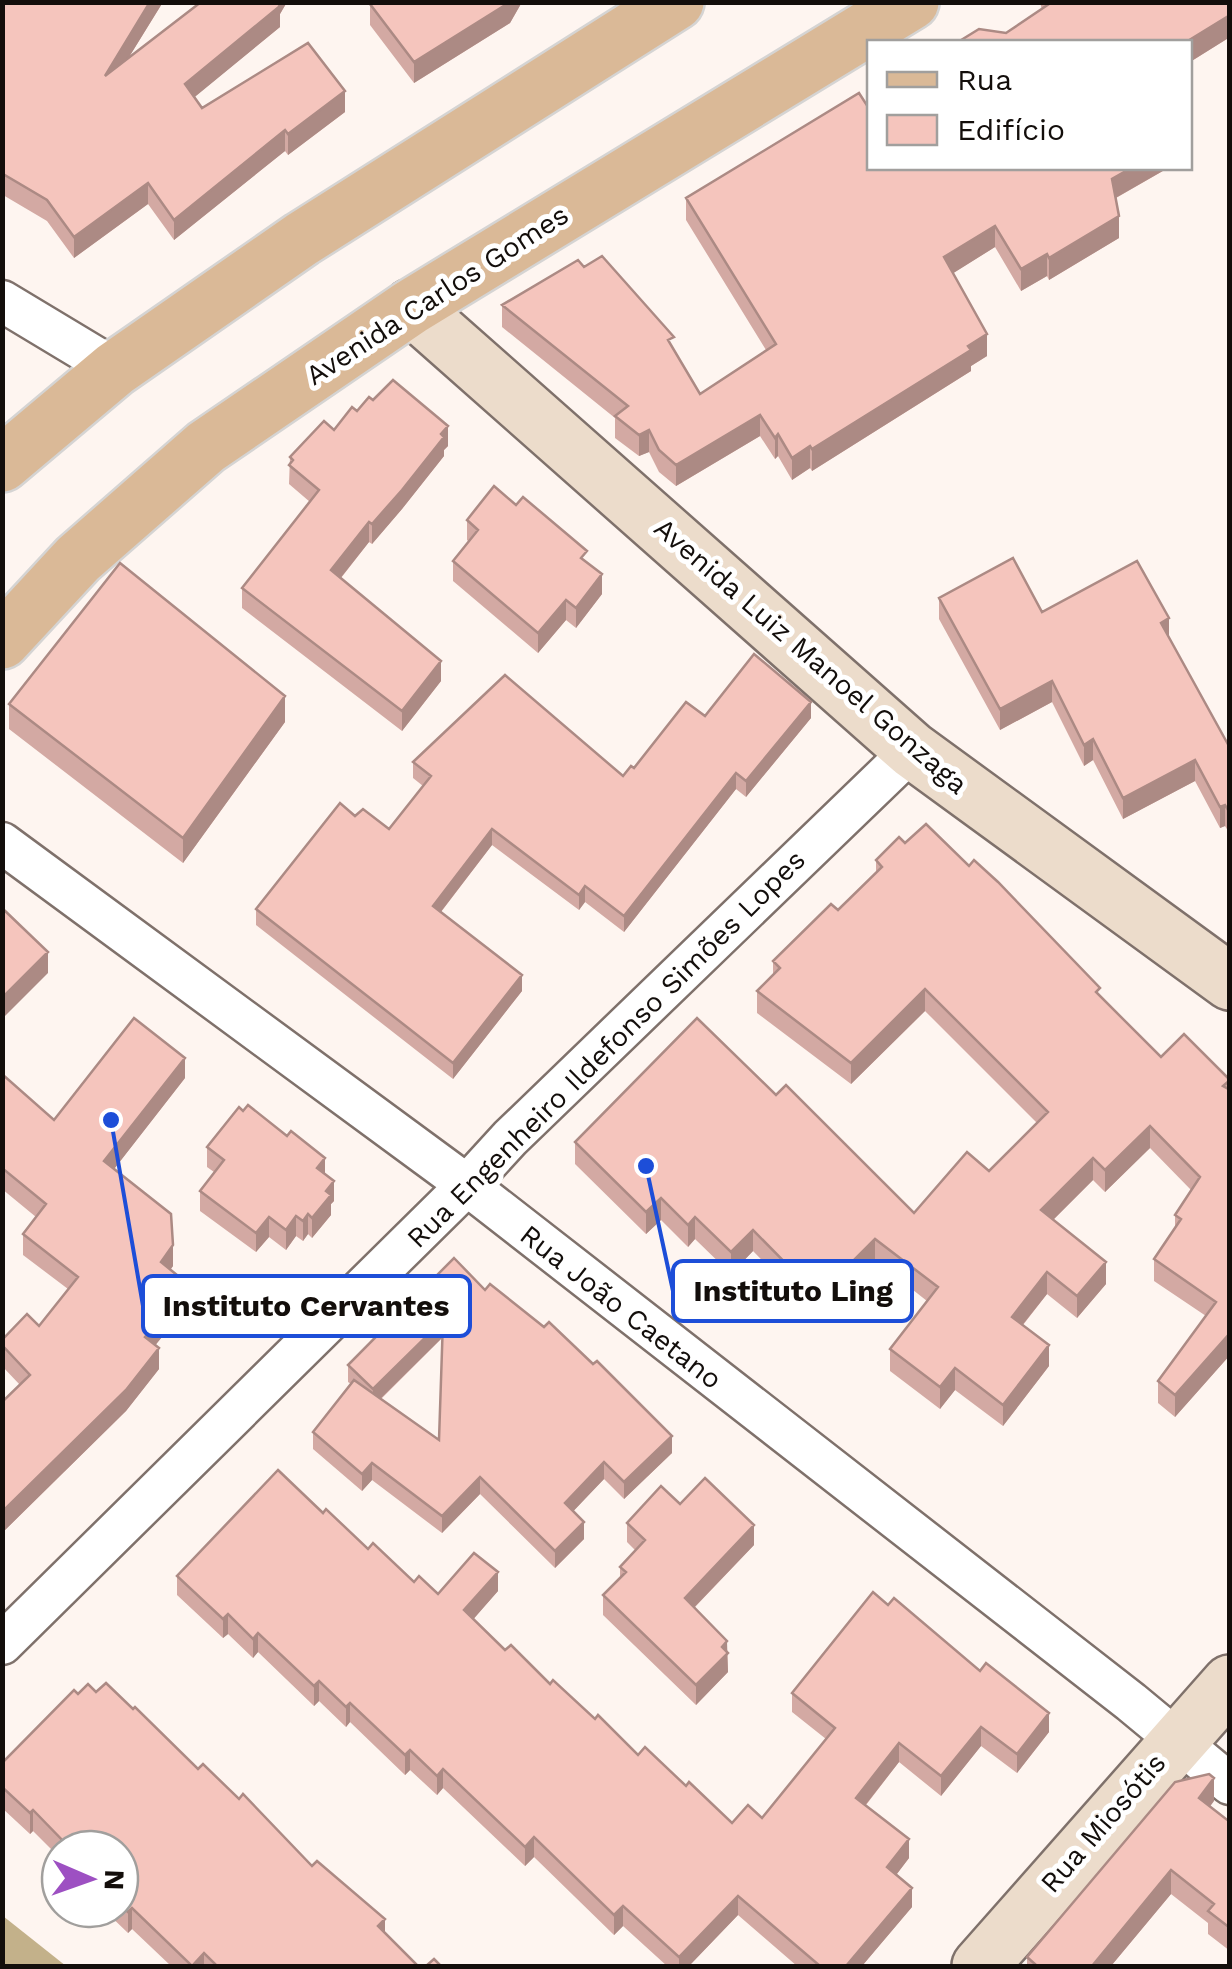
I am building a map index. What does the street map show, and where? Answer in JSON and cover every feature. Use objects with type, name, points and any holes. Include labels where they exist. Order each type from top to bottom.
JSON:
[{"type":"main road","name":"Avenida Carlos Gomes","points":[[2,641],[78,559],[206,446],[411,307],[912,2]]},
{"type":"main road","points":[[2,464],[115,368],[646,9]]},
{"type":"street","points":[[2,301],[115,368]]},
{"type":"street","name":"Avenida Luiz Manoel Gonzaga","points":[[411,307],[912,750],[1230,982]]},
{"type":"street","name":"Rua Engenheiro Ildefonso Simões Lopes","points":[[2,1644],[468,1186],[510,1138],[912,750]]},
{"type":"street","name":"Rua João Caetano","points":[[2,842],[468,1186],[1131,1702],[1230,1784]]},
{"type":"street","name":"Rua Miosótis","points":[[980,1966],[1174,1741],[1230,1682]]},
{"type":"shaded area","points":[[3,1916],[66,1966],[3,1966]]},
{"type":"building","points":[[2,2],[150,2],[105,76],[201,2],[277,2],[280,6],[185,84],[202,108],[308,43],[345,91],[288,134],[285,130],[174,220],[148,183],[74,237],[47,200],[2,176]]},
{"type":"building","points":[[510,2],[414,62],[370,4]]},
{"type":"building","points":[[1052,2],[1230,2],[1230,15],[1189,40],[961,40],[979,29],[1006,33]]},
{"type":"building","points":[[859,93],[867,105],[867,170],[1128,170],[1112,179],[1119,216],[1049,258],[1047,254],[1021,269],[995,226],[944,257],[987,334],[968,346],[971,350],[792,458],[778,434],[775,438],[760,415],[676,465],[659,450],[649,430],[639,435],[615,416],[628,406],[502,305],[578,260],[584,267],[602,256],[674,337],[668,340],[700,394],[776,344],[686,198]]},
{"type":"building","points":[[393,380],[448,426],[441,434],[444,437],[402,490],[372,524],[369,522],[331,570],[441,661],[402,711],[242,588],[319,490],[289,465],[293,460],[290,457],[324,421],[334,430],[352,407],[357,411]]},
{"type":"building","points":[[494,486],[516,505],[523,497],[587,551],[581,558],[602,574],[576,608],[566,600],[538,633],[453,561],[478,530],[467,520]]},
{"type":"building","points":[[1013,558],[1042,612],[1137,561],[1169,618],[1161,623],[1230,748],[1230,813],[1225,805],[1220,807],[1195,760],[1123,798],[1093,739],[1084,745],[1052,681],[1000,709],[939,598]]},
{"type":"building","points":[[120,563],[285,696],[183,838],[9,704]]},
{"type":"building","points":[[754,654],[811,702],[746,781],[736,773],[624,916],[585,886],[579,895],[492,829],[433,906],[522,975],[453,1063],[256,909],[340,803],[355,816],[363,809],[389,829],[431,776],[413,762],[505,675],[623,776],[631,766],[634,768],[686,702],[705,716]]},
{"type":"building","points":[[926,824],[969,866],[974,860],[998,882],[1100,988],[1096,992],[1161,1057],[1184,1034],[1230,1080],[1223,1086],[1230,1090],[1230,1333],[1175,1395],[1158,1381],[1216,1302],[1154,1259],[1181,1219],[1175,1215],[1200,1177],[1150,1126],[1105,1170],[1093,1158],[1041,1210],[1106,1262],[1077,1296],[1047,1272],[1012,1317],[1049,1345],[1003,1405],[955,1368],[940,1387],[890,1349],[938,1287],[875,1239],[818,1296],[753,1230],[731,1252],[695,1217],[688,1225],[661,1198],[646,1212],[575,1142],[697,1018],[776,1095],[786,1085],[914,1213],[967,1152],[989,1171],[1048,1112],[925,989],[851,1063],[757,991],[780,968],[773,961],[831,904],[838,910],[882,867],[876,860],[899,837],[905,843]]},
{"type":"building","points":[[2,908],[48,952],[2,998]]},
{"type":"building","points":[[134,1018],[185,1058],[104,1161],[171,1214],[173,1245],[161,1262],[188,1284],[145,1337],[159,1348],[126,1390],[2,1512],[2,1402],[30,1375],[2,1345],[2,1340],[27,1314],[39,1326],[78,1277],[23,1234],[46,1204],[2,1168],[2,1074],[54,1120]]},
{"type":"building","points":[[248,1105],[287,1136],[291,1131],[325,1158],[317,1168],[334,1181],[326,1191],[331,1195],[312,1218],[308,1214],[303,1221],[296,1216],[286,1230],[269,1217],[256,1233],[200,1191],[224,1160],[207,1147],[239,1107],[243,1111]]},
{"type":"building","points":[[454,1258],[485,1290],[490,1284],[544,1327],[549,1322],[593,1364],[597,1361],[672,1436],[624,1482],[604,1462],[565,1503],[584,1522],[555,1551],[480,1477],[442,1516],[372,1463],[362,1474],[313,1432],[354,1380],[439,1440],[443,1320],[373,1389],[348,1365]]},
{"type":"building","points":[[278,1470],[368,1549],[373,1543],[414,1582],[419,1576],[438,1594],[474,1553],[498,1572],[464,1610],[505,1650],[511,1645],[550,1684],[553,1680],[595,1719],[598,1715],[638,1755],[645,1747],[732,1823],[748,1805],[762,1818],[835,1728],[792,1693],[873,1592],[888,1605],[894,1598],[980,1671],[986,1663],[1049,1713],[1017,1754],[981,1727],[941,1776],[899,1743],[856,1798],[909,1839],[887,1867],[912,1888],[846,1966],[820,1966],[738,1896],[679,1957],[623,1906],[614,1915],[534,1837],[525,1847],[443,1769],[437,1776],[410,1750],[405,1755],[350,1703],[346,1707],[319,1681],[314,1686],[258,1633],[253,1639],[228,1614],[223,1619],[177,1576]]},
{"type":"building","points":[[705,1478],[754,1525],[685,1598],[727,1641],[722,1647],[728,1653],[696,1685],[603,1595],[626,1572],[620,1567],[645,1540],[627,1523],[661,1486],[680,1504]]},
{"type":"building","points":[[106,1683],[198,1769],[203,1764],[239,1799],[243,1794],[312,1866],[317,1861],[385,1919],[378,1926],[418,1966],[217,1966],[204,1953],[192,1966],[140,1916],[140,1829],[52,1829],[2,1787],[2,1763],[74,1690],[78,1694],[88,1684],[96,1692]]},
{"type":"building","points":[[1209,1774],[1214,1778],[1199,1798],[1230,1822],[1230,1928],[1208,1911],[1214,1904],[1171,1870],[1092,1966],[1033,1966],[1027,1957],[1175,1782]]},
{"type":"place","name":"Instituto Cervantes","points":[[111,1120]]},
{"type":"place","name":"Instituto Ling","points":[[646,1166]]}]
